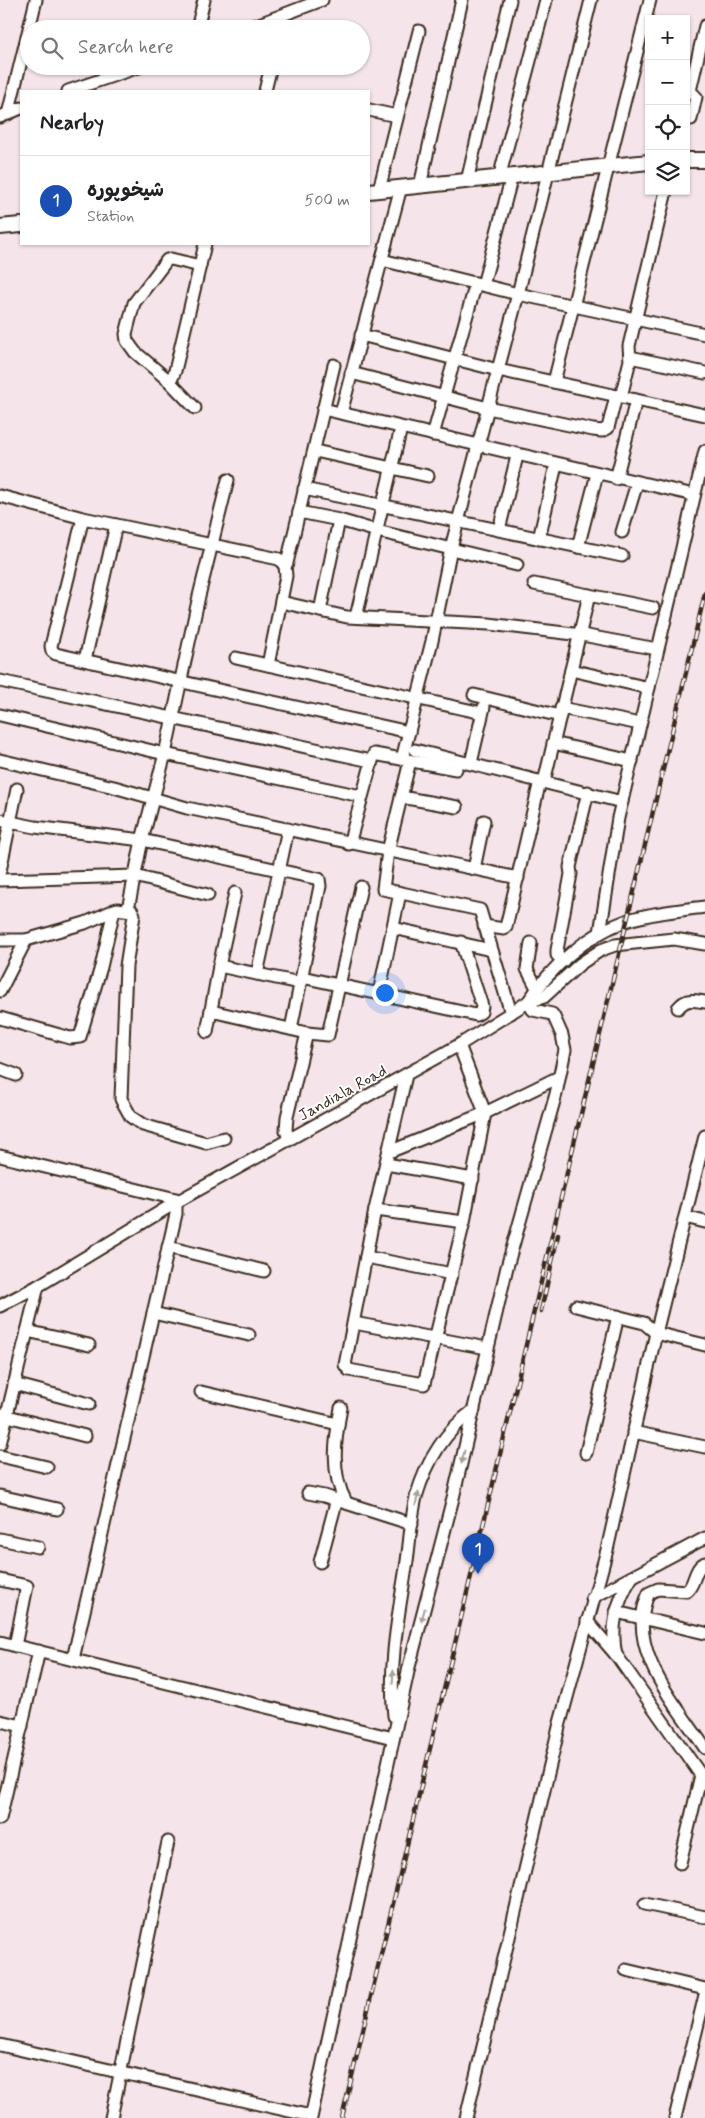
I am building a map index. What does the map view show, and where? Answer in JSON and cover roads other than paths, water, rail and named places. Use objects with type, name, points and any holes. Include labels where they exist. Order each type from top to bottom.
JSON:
[{"type":"main road","points":[[690,160],[705,160]]},
{"type":"main road","points":[[374,190],[645,162]]},
{"type":"main road","points":[[0,227],[20,225]]},
{"type":"street","points":[[30,20],[36,0]]},
{"type":"street","points":[[199,20],[204,0]]},
{"type":"street","points":[[269,20],[322,0]]},
{"type":"street","points":[[420,186],[462,0]]},
{"type":"street","points":[[467,181],[510,0]]},
{"type":"street","points":[[432,435],[480,284],[546,0]]},
{"type":"street","points":[[511,1013],[484,926],[482,913],[478,909],[383,889],[388,851],[401,797],[409,732],[436,622],[451,548],[518,294],[591,0]]},
{"type":"street","points":[[554,382],[650,0]]},
{"type":"street","points":[[281,20],[282,15]]},
{"type":"street","points":[[690,118],[696,97],[690,91],[705,26]]},
{"type":"street","points":[[374,190],[397,116],[419,31]]},
{"type":"street","points":[[4,115],[20,58]]},
{"type":"street","points":[[71,90],[115,75]]},
{"type":"street","points":[[267,90],[270,75]]},
{"type":"street","points":[[4,115],[20,108]]},
{"type":"street","points":[[370,110],[397,116]]},
{"type":"street","points":[[341,414],[401,187]]},
{"type":"street","points":[[351,373],[488,408],[602,431],[608,428],[630,357],[628,350],[665,195]]},
{"type":"street","points":[[168,380],[175,371],[205,245]]},
{"type":"street","points":[[195,408],[168,380],[135,352],[127,341],[126,334],[134,303],[167,260],[171,259],[200,266]]},
{"type":"street","points":[[382,260],[518,294],[705,334]]},
{"type":"street","points":[[361,335],[498,370],[705,415]]},
{"type":"street","points":[[630,357],[705,373]]},
{"type":"street","points":[[268,665],[286,576],[285,566],[315,451],[334,365]]},
{"type":"street","points":[[616,478],[636,400]]},
{"type":"street","points":[[323,409],[694,496]]},
{"type":"street","points":[[356,617],[401,428]]},
{"type":"street","points":[[315,451],[428,476]]},
{"type":"street","points":[[600,933],[622,802],[705,451]]},
{"type":"street","points":[[499,530],[517,456]]},
{"type":"street","points":[[539,539],[556,465]]},
{"type":"street","points":[[578,547],[597,474]]},
{"type":"street","points":[[128,909],[142,840],[165,754],[180,682],[228,480]]},
{"type":"street","points":[[622,532],[637,483]]},
{"type":"street","points":[[304,489],[622,556]]},
{"type":"street","points":[[0,496],[83,518],[275,557],[285,566]]},
{"type":"street","points":[[299,512],[339,520],[517,565]]},
{"type":"street","points":[[83,518],[51,646],[52,651],[56,654],[409,732]]},
{"type":"street","points":[[320,611],[339,520]]},
{"type":"street","points":[[85,660],[116,525]]},
{"type":"street","points":[[534,584],[653,608]]},
{"type":"street","points":[[484,926],[504,929],[506,927],[589,595]]},
{"type":"street","points":[[281,602],[356,617],[489,624],[579,635],[658,649]]},
{"type":"street","points":[[236,658],[482,713]]},
{"type":"street","points":[[571,670],[649,688]]},
{"type":"street","points":[[0,680],[371,761]]},
{"type":"street","points":[[474,695],[561,712],[640,724]]},
{"type":"street","points":[[471,764],[486,698]]},
{"type":"street","points":[[0,714],[165,754],[361,796]]},
{"type":"street","points":[[553,743],[632,761]]},
{"type":"street","points":[[415,750],[622,802]]},
{"type":"street","points":[[349,844],[372,755],[376,754],[456,769]]},
{"type":"street","points":[[0,760],[188,808],[349,844],[518,878]]},
{"type":"street","points":[[0,871],[5,821],[17,789]]},
{"type":"street","points":[[563,961],[557,955],[557,950],[571,874],[570,867],[588,792]]},
{"type":"street","points":[[401,797],[457,807]]},
{"type":"street","points":[[5,821],[142,840],[317,878],[320,881],[320,886],[291,1030]]},
{"type":"street","points":[[474,869],[484,821]]},
{"type":"street","points":[[258,974],[288,829]]},
{"type":"street","points":[[0,880],[135,876],[208,894]]},
{"type":"street","points":[[211,1011],[291,1030],[329,1034],[361,887]]},
{"type":"street","points":[[207,1032],[235,893]]},
{"type":"street","points":[[379,993],[400,893]]},
{"type":"street","points":[[0,2045],[311,2117],[409,1667],[453,1498],[507,1267],[565,1050],[558,1026],[552,1014],[533,1010],[528,1002],[537,988],[563,961],[581,944],[600,933],[627,920],[705,907]]},
{"type":"street","points":[[0,940],[26,940],[85,923],[114,910],[128,909],[133,912],[126,966],[121,1096],[125,1108],[131,1116],[143,1125],[206,1143],[224,1138]]},
{"type":"street","points":[[0,1018],[70,1038],[80,1037],[101,967],[114,910]]},
{"type":"street","points":[[393,928],[491,950]]},
{"type":"street","points":[[0,991],[26,940]]},
{"type":"street","name":"Jandiala Road","points":[[0,1306],[38,1286],[178,1201],[460,1045],[528,1002],[544,996],[580,964],[601,950],[615,945],[674,940],[705,944]]},
{"type":"street","points":[[219,966],[258,974],[340,985],[471,1015],[479,1013],[482,1006],[461,942]]},
{"type":"street","points":[[531,943],[527,969],[537,988]]},
{"type":"street","points":[[678,1008],[683,1002],[692,1000],[705,1002]]},
{"type":"street","points":[[289,1140],[286,1130],[287,1117],[307,1033]]},
{"type":"street","points":[[406,1075],[375,1210],[346,1368],[424,1384],[474,1179],[485,1114],[460,1045]]},
{"type":"street","points":[[0,1069],[16,1075]]},
{"type":"street","points":[[389,1152],[485,1114],[559,1077]]},
{"type":"street","points":[[466,2118],[557,1732],[592,1598],[607,1550],[656,1333],[705,1136]]},
{"type":"street","points":[[0,1156],[178,1201],[73,1660]]},
{"type":"street","points":[[386,1164],[474,1179]]},
{"type":"street","points":[[375,1210],[464,1222]]},
{"type":"street","points":[[685,1217],[705,1222]]},
{"type":"street","points":[[168,1247],[264,1271]]},
{"type":"street","points":[[366,1258],[452,1274]]},
{"type":"street","points":[[0,1444],[3,1415],[14,1384],[38,1286]]},
{"type":"street","points":[[576,1306],[644,1323],[656,1333],[705,1345]]},
{"type":"street","points":[[153,1313],[250,1335]]},
{"type":"street","points":[[586,1453],[618,1316]]},
{"type":"street","points":[[354,1323],[487,1348]]},
{"type":"street","points":[[27,1331],[89,1345]]},
{"type":"street","points":[[14,1384],[89,1404]]},
{"type":"street","points":[[201,1392],[338,1424]]},
{"type":"street","points":[[320,1562],[341,1501],[334,1450],[341,1408]]},
{"type":"street","points":[[396,1725],[392,1694],[395,1636],[416,1498],[437,1449],[460,1419],[474,1410]]},
{"type":"street","points":[[3,1415],[85,1436]]},
{"type":"street","points":[[634,1432],[705,1447]]},
{"type":"street","points":[[0,1456],[47,1467]]},
{"type":"street","points":[[308,1493],[341,1501],[412,1524]]},
{"type":"street","points":[[0,1496],[57,1509]]},
{"type":"street","points":[[592,1598],[705,1538]]},
{"type":"street","points":[[0,1539],[38,1547]]},
{"type":"street","points":[[705,1563],[696,1572],[687,1591],[651,1591],[643,1619],[644,1643],[648,1657],[663,1686],[705,1748]]},
{"type":"street","points":[[617,1656],[613,1631],[616,1612],[622,1595],[633,1576]]},
{"type":"street","points":[[0,1580],[27,1586],[15,1646]]},
{"type":"street","points":[[616,1612],[705,1633]]},
{"type":"street","points":[[587,1621],[617,1656],[703,1778],[680,1863]]},
{"type":"street","points":[[0,1642],[393,1738]]},
{"type":"street","points":[[0,1818],[39,1651]]},
{"type":"street","points":[[0,1721],[22,1726]]},
{"type":"street","points":[[111,2118],[168,1842]]},
{"type":"street","points":[[645,1904],[705,1918]]},
{"type":"street","points":[[626,1970],[705,1989]]},
{"type":"street","points":[[674,2118],[705,1995]]},
{"type":"railway","points":[[342,2118],[705,593]]},
{"type":"railway","points":[[541,1311],[558,1235]]},
{"type":"place","name":"شیخوپورہ","points":[[478,1574]]}]
